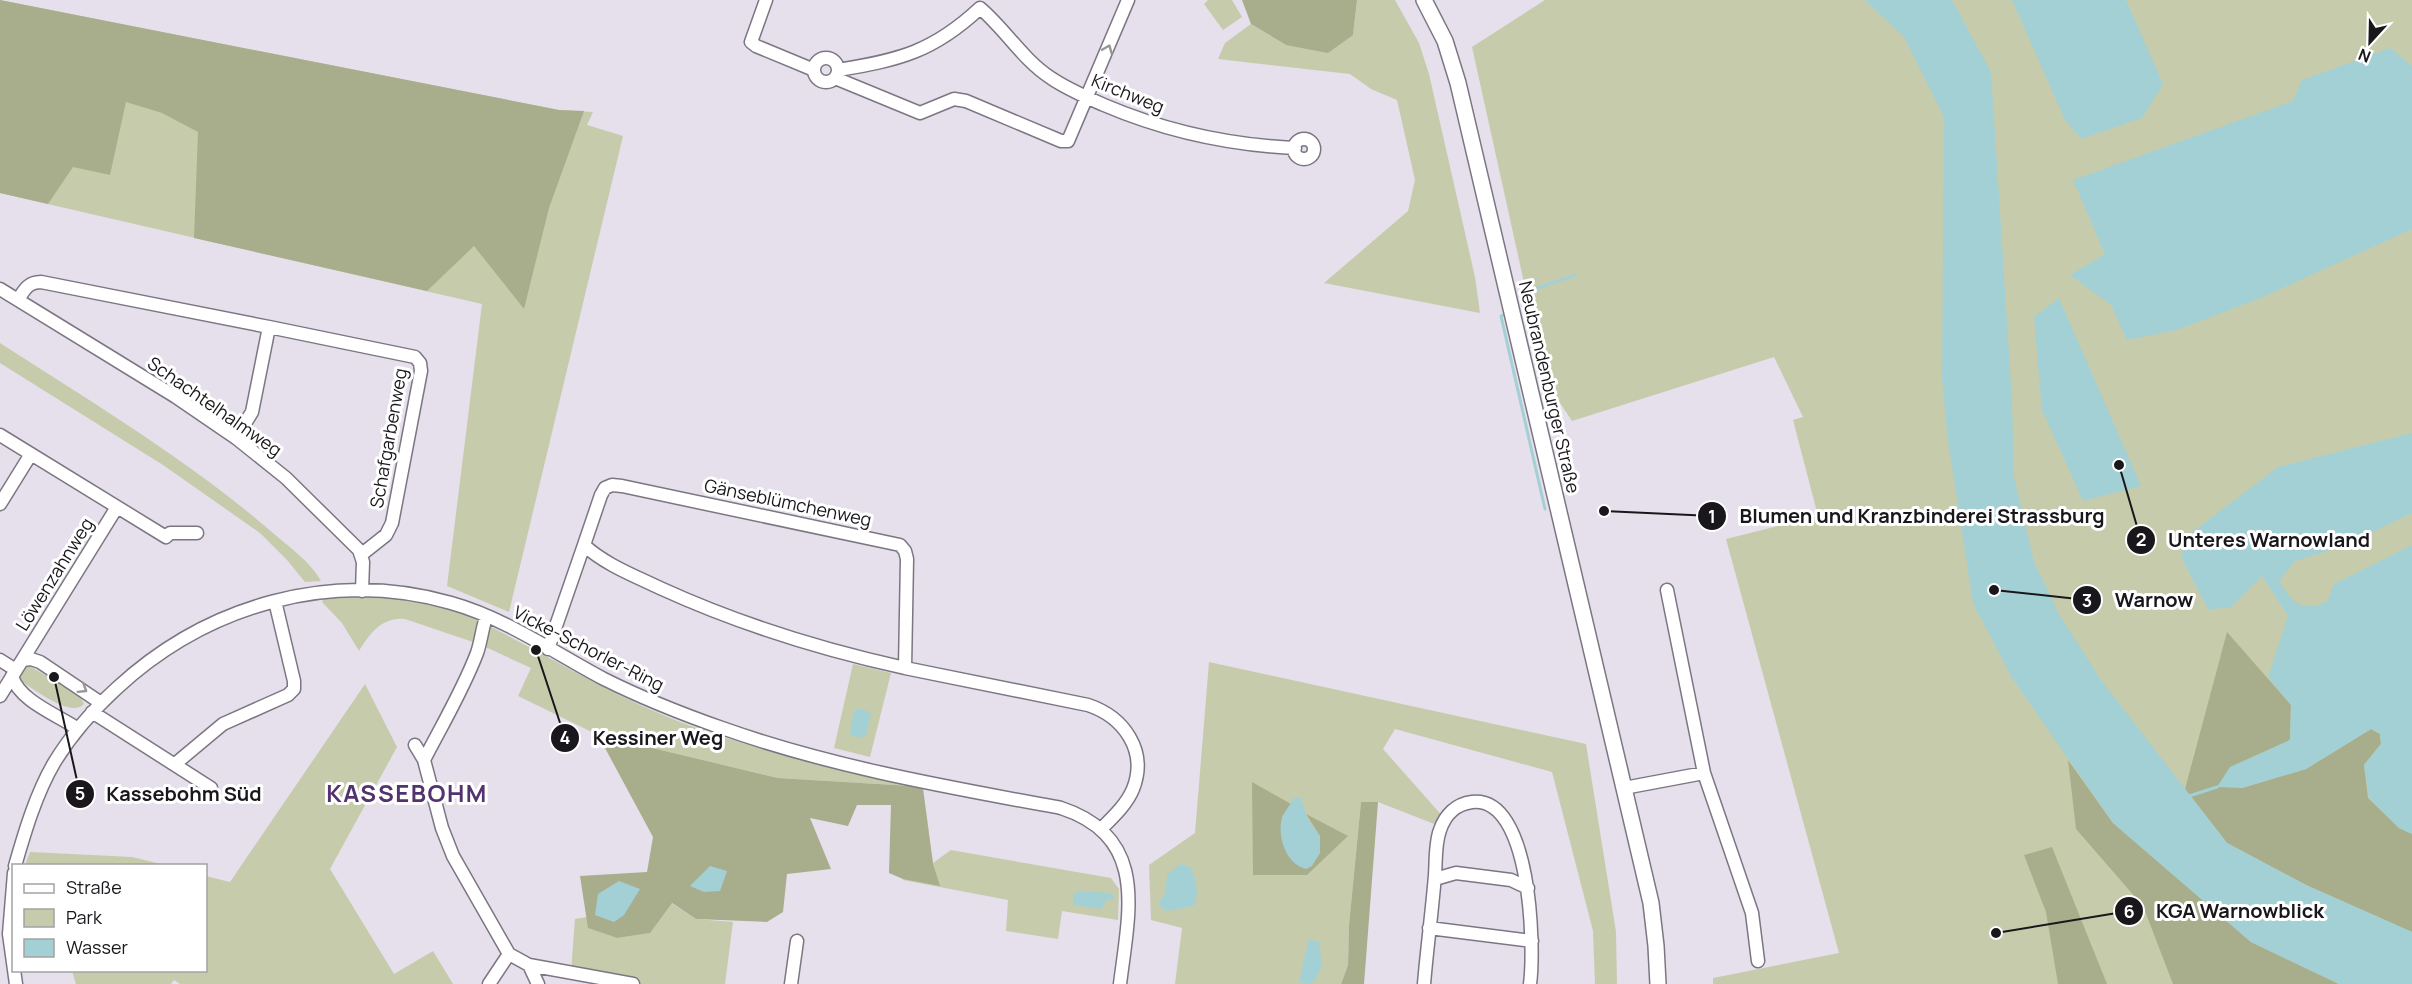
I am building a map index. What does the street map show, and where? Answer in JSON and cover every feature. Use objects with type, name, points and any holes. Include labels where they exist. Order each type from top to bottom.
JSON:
[{"type":"main road","name":"Neubrandenburger Straße","points":[[1424,0],[1444,41],[1458,83],[1651,903],[1658,984]]},
{"type":"street","points":[[766,0],[751,42],[814,70]]},
{"type":"street","points":[[837,74],[920,113],[954,99],[966,101],[1061,141],[1068,141],[1128,0]]},
{"type":"street","name":"Kirchweg","points":[[837,74],[920,50],[963,24],[981,4],[1032,62],[1051,78],[1088,98],[1154,125],[1229,143],[1294,148]]},
{"type":"street","points":[[827,59],[835,62],[837,74],[827,82],[822,82],[816,77],[814,70],[818,61],[827,59]]},
{"type":"street","name":"Schafgarbenweg","points":[[18,300],[26,287],[35,282],[41,282],[415,357],[420,363],[421,371],[389,530],[373,548],[362,554]]},
{"type":"street","name":"Schachtelhalmweg","points":[[0,289],[176,397],[236,438],[316,505],[362,554]]},
{"type":"street","points":[[236,438],[252,412],[269,327]]},
{"type":"street","name":"Löwenzahnweg","points":[[0,435],[166,537],[170,533],[197,533]]},
{"type":"street","points":[[0,504],[31,454]]},
{"type":"street","name":"Gänseblümchenweg","points":[[548,648],[601,495],[605,488],[612,485],[893,542],[905,551],[907,559],[905,668]]},
{"type":"street","name":"Löwenzahnweg","points":[[0,696],[117,507]]},
{"type":"street","points":[[584,545],[612,564],[647,582],[746,624],[812,646],[905,668],[1088,705],[1102,710],[1125,728],[1132,741],[1138,764],[1137,777],[1127,800],[1101,829]]},
{"type":"street","points":[[362,554],[362,591]]},
{"type":"street","points":[[1667,590],[1704,773],[1752,913],[1758,962]]},
{"type":"street","name":"Vicke-Schorler-Ring","points":[[16,864],[45,780],[78,729],[92,712],[144,664],[182,638],[232,614],[275,601],[325,591],[362,591],[428,598],[452,603],[486,617],[638,695],[722,728],[815,756],[908,779],[1061,808],[1078,814],[1101,829],[1121,856],[1129,882],[1120,984]]},
{"type":"street","points":[[175,764],[223,724],[288,695],[294,689],[275,601]]},
{"type":"street","points":[[424,760],[468,675],[478,650],[486,617]]},
{"type":"street","points":[[78,729],[24,696],[15,687],[17,669],[31,659],[40,662],[102,703]]},
{"type":"street","points":[[0,660],[17,669]]},
{"type":"street","points":[[92,712],[211,789]]},
{"type":"street","points":[[415,745],[424,760],[442,828],[453,856],[509,954],[529,965],[633,984]]},
{"type":"street","points":[[1624,788],[1704,773]]},
{"type":"street","points":[[1424,984],[1439,831],[1445,819],[1455,808],[1463,804],[1484,802],[1494,806],[1510,827],[1528,888],[1532,941],[1530,984]]},
{"type":"street","points":[[1435,879],[1456,873],[1511,880],[1528,888]]},
{"type":"street","points":[[12,897],[9,934],[12,955]]},
{"type":"street","points":[[1429,928],[1532,941]]},
{"type":"street","points":[[791,984],[797,941]]},
{"type":"street","points":[[489,984],[509,954]]},
{"type":"street","points":[[529,965],[538,984]]},
{"type":"green space","points":[[0,0],[559,110],[593,112],[587,125],[623,136],[509,612],[447,586],[482,304],[0,193]]},
{"type":"green space","points":[[1208,0],[1232,0],[1242,17],[1223,30],[1204,4]]},
{"type":"green space","points":[[1357,0],[1395,0],[1419,43],[1429,74],[1475,277],[1480,313],[1324,283],[1408,211],[1415,180],[1397,100],[1371,89],[1350,74],[1218,59],[1225,43],[1251,24],[1286,45],[1353,35]]},
{"type":"green space","points":[[1545,0],[2412,0],[2412,984],[1713,984],[1713,978],[1839,953],[1726,539],[1818,516],[1793,420],[1803,417],[1774,357],[1572,421],[1546,382],[1472,47]]},
{"type":"green space","points":[[0,343],[208,481],[299,555],[321,581],[305,582],[260,533],[163,465],[0,363]]},
{"type":"green space","points":[[347,595],[383,597],[431,604],[466,615],[531,648],[529,653],[538,657],[540,653],[626,698],[680,722],[770,751],[893,781],[923,789],[933,863],[951,850],[1111,878],[1119,889],[1118,920],[1062,911],[1058,939],[1006,931],[1008,900],[903,880],[911,786],[778,778],[598,735],[518,696],[531,668],[479,644],[405,619],[397,619],[378,628],[359,651],[342,623],[322,602],[324,598]]},
{"type":"green space","points":[[1209,662],[1586,744],[1616,932],[1617,984],[1595,984],[1593,931],[1552,772],[1395,729],[1383,749],[1445,819],[1442,827],[1378,802],[1361,802],[1349,925],[1348,965],[1341,984],[1175,984],[1182,928],[1151,920],[1149,865],[1195,833]]},
{"type":"green space","points":[[853,664],[891,673],[870,757],[834,748]]},
{"type":"green space","points":[[28,665],[79,695],[84,704],[78,708],[61,705],[19,680],[19,674]]},
{"type":"green space","points":[[365,684],[397,747],[330,869],[394,974],[433,951],[453,984],[180,984],[174,980],[171,984],[76,984],[72,972],[207,972],[207,876],[230,882]]},
{"type":"green space","points":[[30,852],[132,857],[161,864],[25,864]]},
{"type":"green space","points":[[671,903],[696,919],[733,922],[725,984],[633,984],[571,972],[575,919],[587,917],[589,928],[617,938],[649,933]]},
{"type":"shaded area","points":[[0,0],[559,110],[584,111],[549,208],[524,309],[474,246],[427,291],[194,238],[198,132],[162,113],[126,102],[110,175],[73,167],[48,204],[0,193]]},
{"type":"shaded area","points":[[1242,0],[1357,0],[1353,35],[1328,53],[1286,45],[1251,24]]},
{"type":"shaded area","points":[[2227,632],[2291,705],[2290,740],[2231,767],[2242,788],[2306,769],[2371,729],[2380,734],[2381,744],[2364,765],[2368,798],[2399,828],[2412,834],[2412,932],[2306,885],[2227,843],[2185,789]]},
{"type":"shaded area","points":[[598,735],[778,778],[911,786],[923,789],[933,864],[940,886],[903,879],[889,873],[891,805],[857,805],[848,826],[810,818],[831,869],[787,874],[783,912],[767,922],[696,919],[672,903],[650,933],[617,938],[588,928],[580,876],[647,872],[653,837]]},
{"type":"shaded area","points":[[2068,760],[2113,823],[2251,942],[2339,984],[2173,984],[2143,906],[2076,829]]},
{"type":"shaded area","points":[[1252,782],[1291,804],[1282,817],[1320,836],[1306,814],[1348,836],[1307,875],[1253,875]]},
{"type":"shaded area","points":[[1361,802],[1378,802],[1364,984],[1341,984],[1348,965],[1349,925]]},
{"type":"shaded area","points":[[2052,847],[2107,984],[2058,984],[2046,912],[2024,855]]},
{"type":"water","points":[[1865,0],[1952,0],[1991,72],[2012,402],[2014,477],[2034,562],[2060,616],[2101,680],[2227,843],[2306,885],[2412,932],[2412,984],[2339,984],[2251,942],[2113,823],[2012,678],[1973,603],[1948,441],[1942,379],[1944,117],[1904,37]]},
{"type":"water","points":[[2012,0],[2126,0],[2163,84],[2142,118],[2081,139],[2065,120]]},
{"type":"water","points":[[2390,48],[2412,66],[2412,229],[2263,297],[2177,330],[2127,340],[2111,305],[2070,275],[2105,254],[2073,180],[2293,101],[2302,80]]},
{"type":"water","points":[[2059,298],[2141,486],[2083,501],[2042,410],[2034,317]]},
{"type":"water","points":[[2412,433],[2412,513],[2344,546],[2295,561],[2279,581],[2298,604],[2318,605],[2327,602],[2334,584],[2412,545],[2412,834],[2399,828],[2369,798],[2364,765],[2381,744],[2380,734],[2371,729],[2306,769],[2242,788],[2217,787],[2230,767],[2290,740],[2291,705],[2268,677],[2288,616],[2262,576],[2230,608],[2208,609],[2182,559],[2183,539],[2278,467]]},
{"type":"water","points":[[859,708],[871,713],[866,735],[860,738],[851,735],[850,730],[854,711]]},
{"type":"water","points":[[1294,798],[1301,798],[1309,821],[1320,836],[1320,853],[1312,866],[1306,869],[1293,862],[1282,841],[1282,818]]},
{"type":"water","points":[[1180,864],[1190,867],[1196,881],[1196,901],[1194,906],[1167,911],[1160,907],[1159,902],[1165,894],[1167,875]]},
{"type":"water","points":[[710,866],[727,871],[720,891],[704,892],[690,886]]},
{"type":"water","points":[[619,881],[640,889],[624,915],[614,922],[595,915],[598,894]]},
{"type":"water","points":[[1079,891],[1111,893],[1114,896],[1112,900],[1107,900],[1101,909],[1073,904],[1073,894]]},
{"type":"water","points":[[1309,939],[1319,942],[1322,966],[1315,981],[1309,984],[1300,982],[1300,977]]},
{"type":"waterway","points":[[1523,296],[1529,291],[1575,275]]},
{"type":"waterway","points":[[1505,314],[1501,316],[1545,509]]},
{"type":"waterway","points":[[2186,797],[2217,787]]},
{"type":"place","name":"Unteres Warnowland","points":[[2119,465]]},
{"type":"place","name":"Blumen und Kranzbinderei Strassburg","points":[[1604,511]]},
{"type":"place","name":"Warnow","points":[[1994,590]]},
{"type":"place","name":"Kessiner Weg","points":[[536,650]]},
{"type":"place","name":"Kassebohm Süd","points":[[54,677]]},
{"type":"place","name":"KGA Warnowblick","points":[[1996,933]]},
{"type":"district","name":"KASSEBOHM","points":[[407,792]]}]
